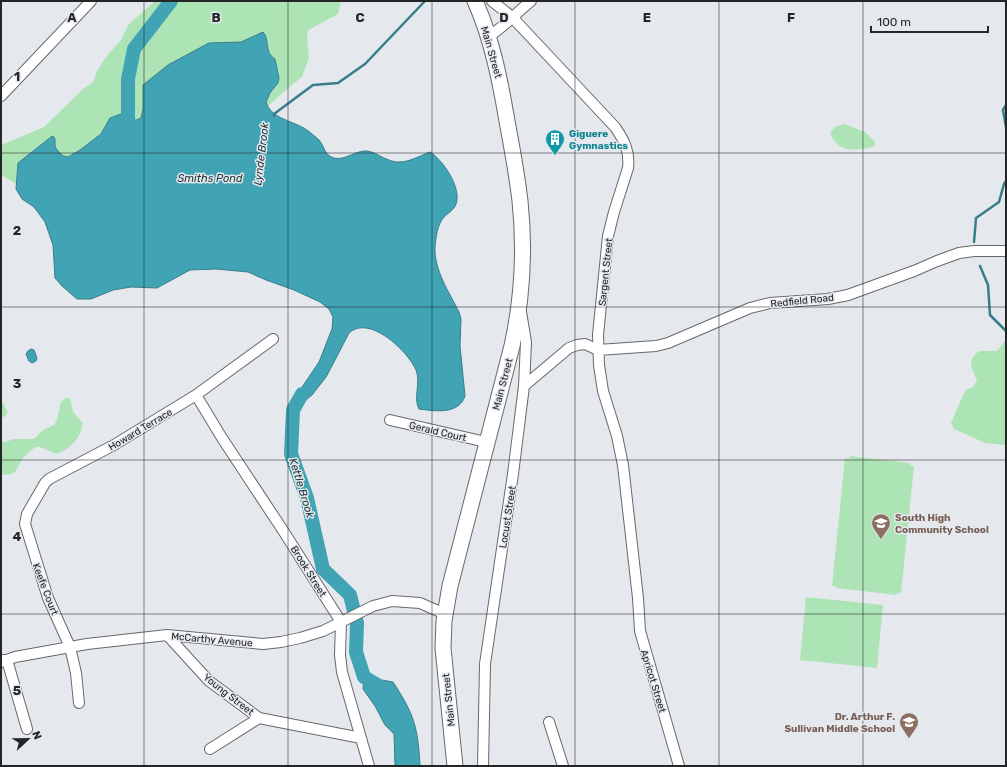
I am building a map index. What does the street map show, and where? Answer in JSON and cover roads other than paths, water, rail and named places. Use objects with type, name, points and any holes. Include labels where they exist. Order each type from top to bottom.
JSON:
[{"type":"highway","name":"Main Street","points":[[455,766],[443,656],[445,614],[450,586],[486,442],[512,346],[519,304],[521,267],[520,202],[500,81],[488,37],[475,1]]},
{"type":"street","points":[[1,96],[92,1]]},
{"type":"street","name":"Sargent Street","points":[[492,1],[512,17],[615,127],[627,149],[629,161],[628,168],[608,236],[598,350],[603,391],[622,453],[637,595]]},
{"type":"street","points":[[488,37],[531,1]]},
{"type":"street","name":"Redfield Road","points":[[598,350],[656,346],[668,343],[759,305],[834,298],[872,287],[959,253],[974,251],[1006,251]]},
{"type":"street","name":"Locust Street","points":[[483,766],[484,678],[486,649],[513,474],[524,386],[526,342],[524,323],[519,304]]},
{"type":"street","name":"Howard Terrace","points":[[26,530],[24,522],[26,516],[49,479],[114,445],[196,395],[273,339]]},
{"type":"street","points":[[524,386],[571,347],[579,344],[585,344],[598,350]]},
{"type":"street","name":"Brook Street","points":[[196,395],[222,438],[284,532],[345,620]]},
{"type":"street","name":"Gerald Court","points":[[390,420],[486,442]]},
{"type":"street","name":"Keefe Court","points":[[26,530],[48,598],[70,647],[76,673],[78,702]]},
{"type":"street","name":"Apricot Street","points":[[637,595],[642,642],[679,766]]},
{"type":"street","points":[[369,766],[347,691],[341,662],[340,640],[345,620],[373,606],[392,601],[413,602],[445,614]]},
{"type":"street","name":"McCarthy Avenue","points":[[3,660],[70,647],[167,635],[263,644],[305,636],[331,628],[345,620]]},
{"type":"street","name":"Young Street","points":[[167,635],[209,681],[259,718],[361,738]]},
{"type":"street","points":[[3,660],[27,729]]},
{"type":"street","name":"Young Street","points":[[210,749],[259,718]]},
{"type":"street","points":[[549,722],[563,766]]},
{"type":"water","name":"Smiths Pond","points":[[263,32],[266,38],[269,53],[275,59],[279,78],[278,83],[270,93],[266,102],[269,108],[278,116],[310,132],[319,140],[328,155],[338,159],[367,151],[394,162],[399,162],[410,160],[430,152],[440,161],[450,175],[456,190],[456,204],[444,217],[437,231],[435,256],[447,289],[461,319],[460,346],[465,396],[462,402],[452,409],[439,411],[419,409],[417,405],[418,380],[416,370],[412,362],[397,345],[387,337],[377,331],[367,328],[357,328],[349,333],[326,377],[312,395],[301,404],[298,411],[293,410],[290,405],[319,362],[332,329],[333,317],[329,309],[320,302],[248,272],[216,269],[190,270],[157,288],[131,287],[113,290],[91,299],[77,299],[55,278],[53,245],[45,222],[34,207],[22,199],[16,189],[18,163],[53,136],[57,150],[63,156],[68,157],[101,134],[110,118],[121,114],[132,122],[141,118],[143,109],[143,85],[168,65],[209,43],[241,42]]},
{"type":"water","points":[[31,349],[34,350],[37,358],[36,361],[32,363],[29,361],[26,354]]},
{"type":"water","points":[[364,677],[393,682],[400,693],[414,721],[418,741],[420,766],[395,766],[394,734],[385,725],[375,706],[363,689]]},
{"type":"waterway","name":"Kettle Brook","points":[[134,136],[128,119],[128,79],[134,49],[171,1]]},
{"type":"waterway","name":"Lynde Brook","points":[[274,116],[274,114],[313,85],[338,83],[365,64],[425,1]]},
{"type":"waterway","points":[[1006,105],[1003,110],[1006,127]]},
{"type":"waterway","points":[[974,242],[976,218],[999,202],[1006,181]]},
{"type":"waterway","points":[[980,266],[988,285],[990,315],[1006,331]]},
{"type":"waterway","name":"Kettle Brook","points":[[302,394],[293,410],[291,454],[307,498],[323,569],[350,595],[357,623],[356,652],[364,677],[379,686]]},
{"type":"place","name":"Giguere Gymnastics","points":[[555,156]]},
{"type":"place","name":"South High Community School","points":[[881,540]]},
{"type":"place","name":"Dr. Arthur F. Sullivan Middle School","points":[[909,739]]}]
